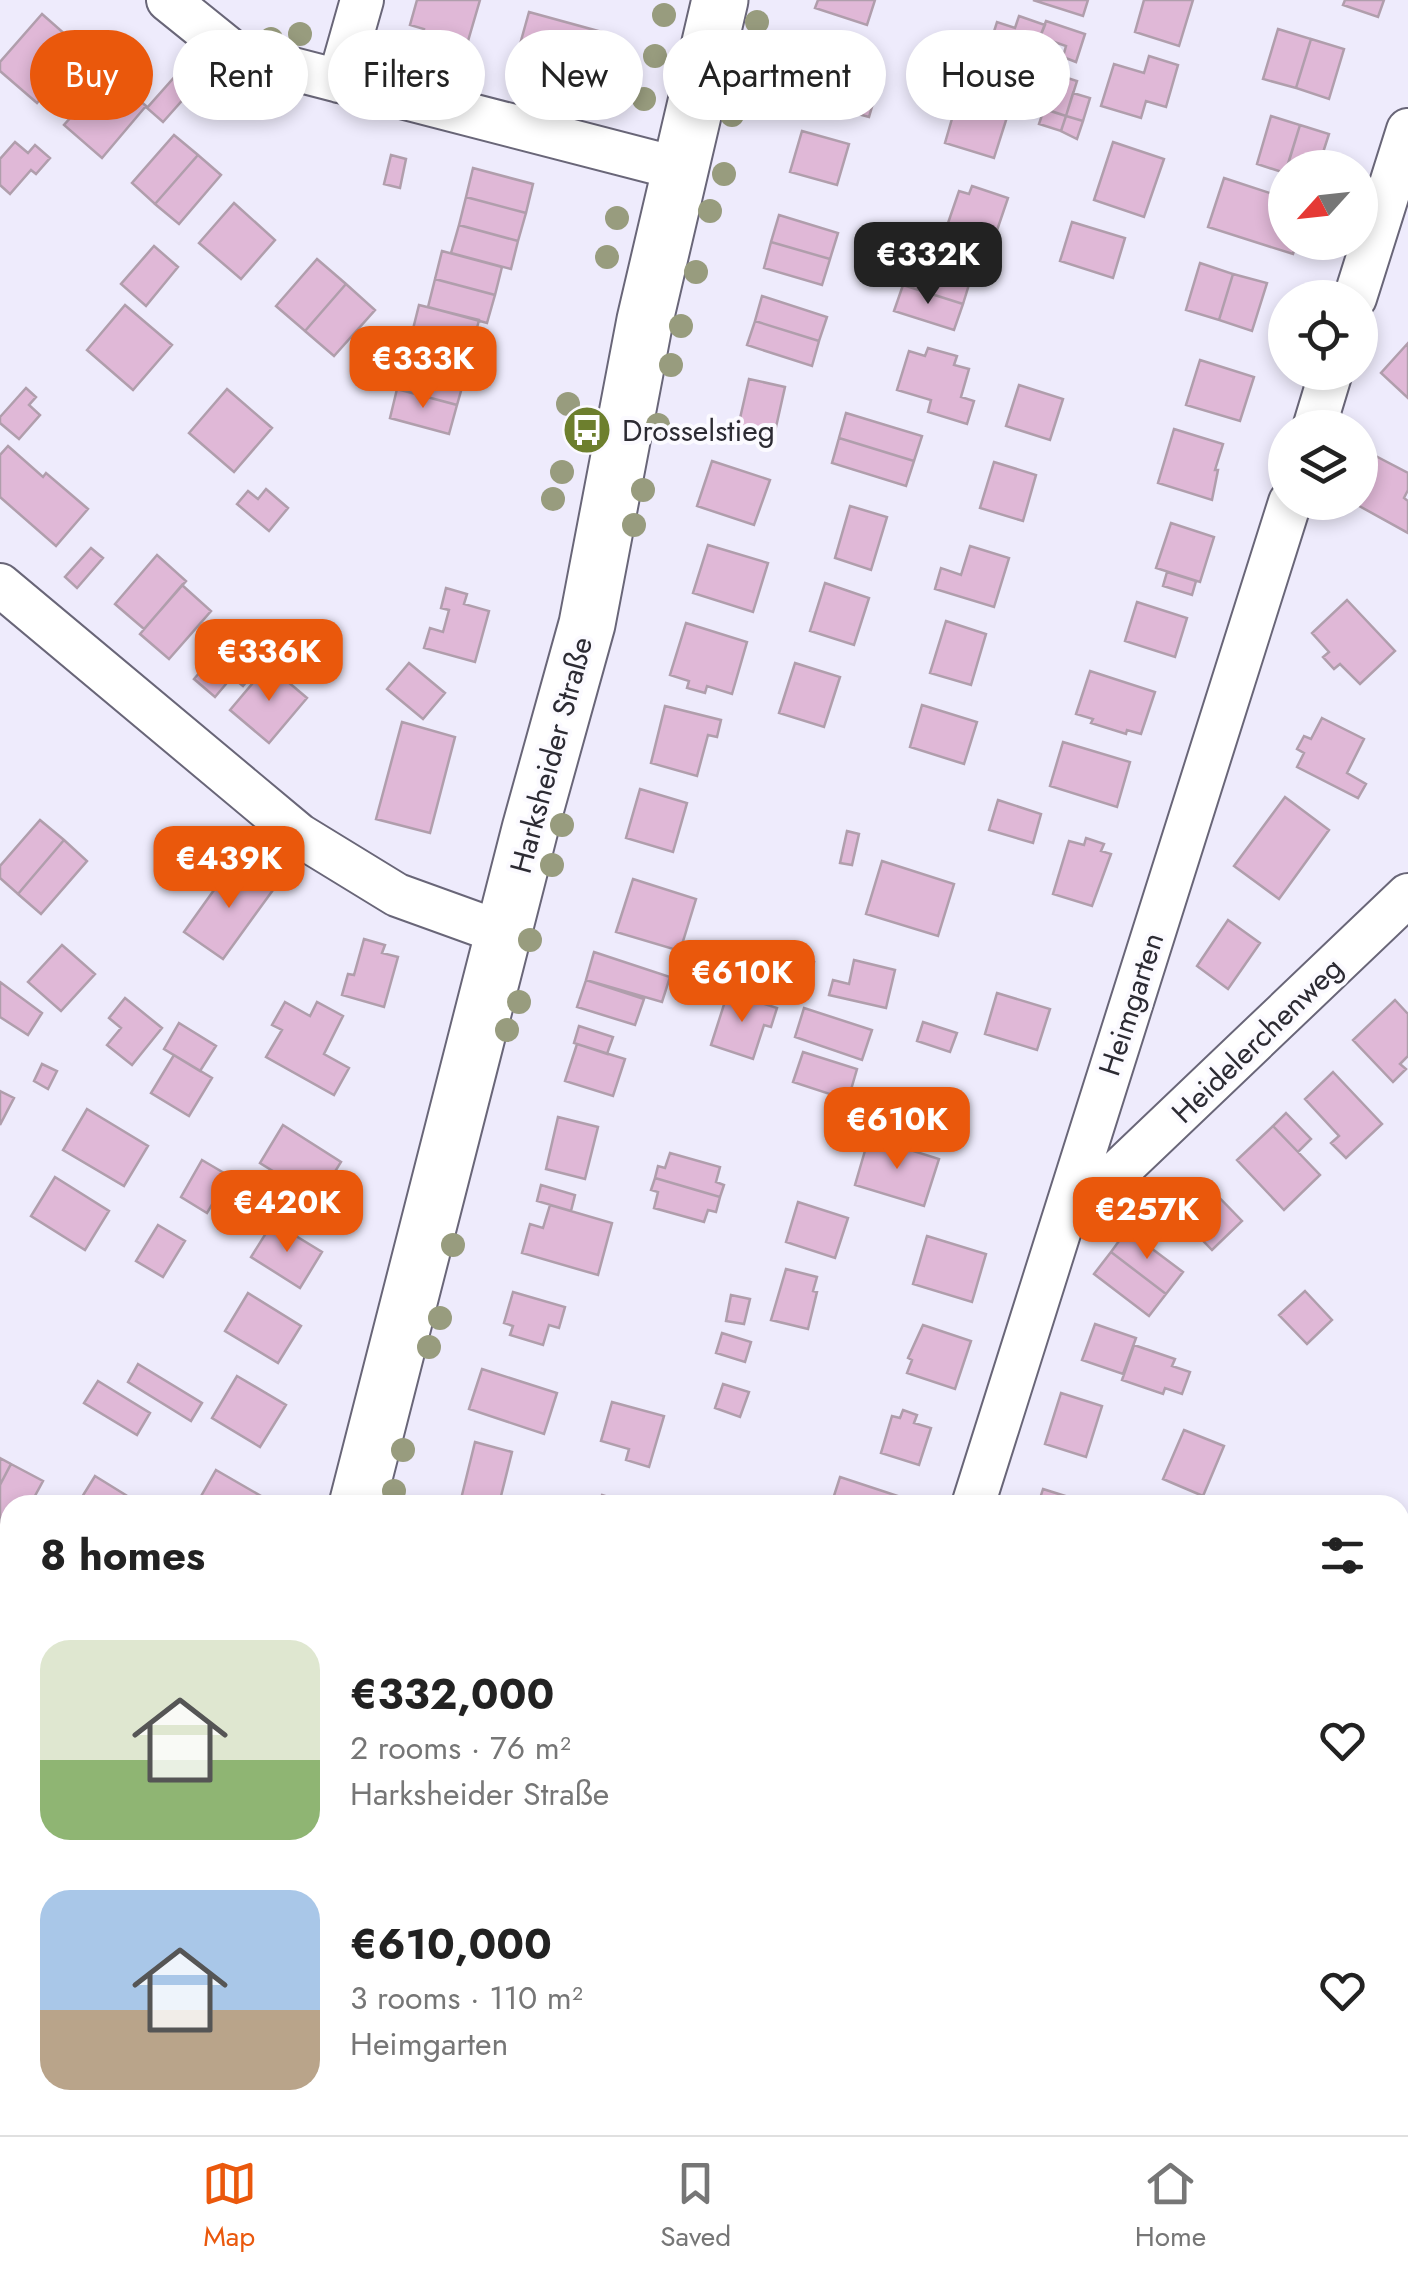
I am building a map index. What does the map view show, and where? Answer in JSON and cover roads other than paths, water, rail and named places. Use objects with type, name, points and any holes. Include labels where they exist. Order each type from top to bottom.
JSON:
[{"type":"main road","name":"Harksheider Straße","points":[[360,1495],[586,624],[645,320],[720,0]]},
{"type":"street","points":[[168,0],[236,54],[328,78]]},
{"type":"street","points":[[353,30],[362,0]]},
{"type":"street","points":[[485,119],[680,169]]},
{"type":"street","points":[[1361,280],[1407,136]]},
{"type":"street","name":"Heimgarten","points":[[976,1495],[1284,520]]},
{"type":"street","points":[[0,585],[299,834],[397,895],[505,934]]},
{"type":"street","name":"Heidelerchenweg","points":[[1061,1226],[1408,895]]},
{"type":"place","name":"Drosselstieg","points":[[587,430]]}]
